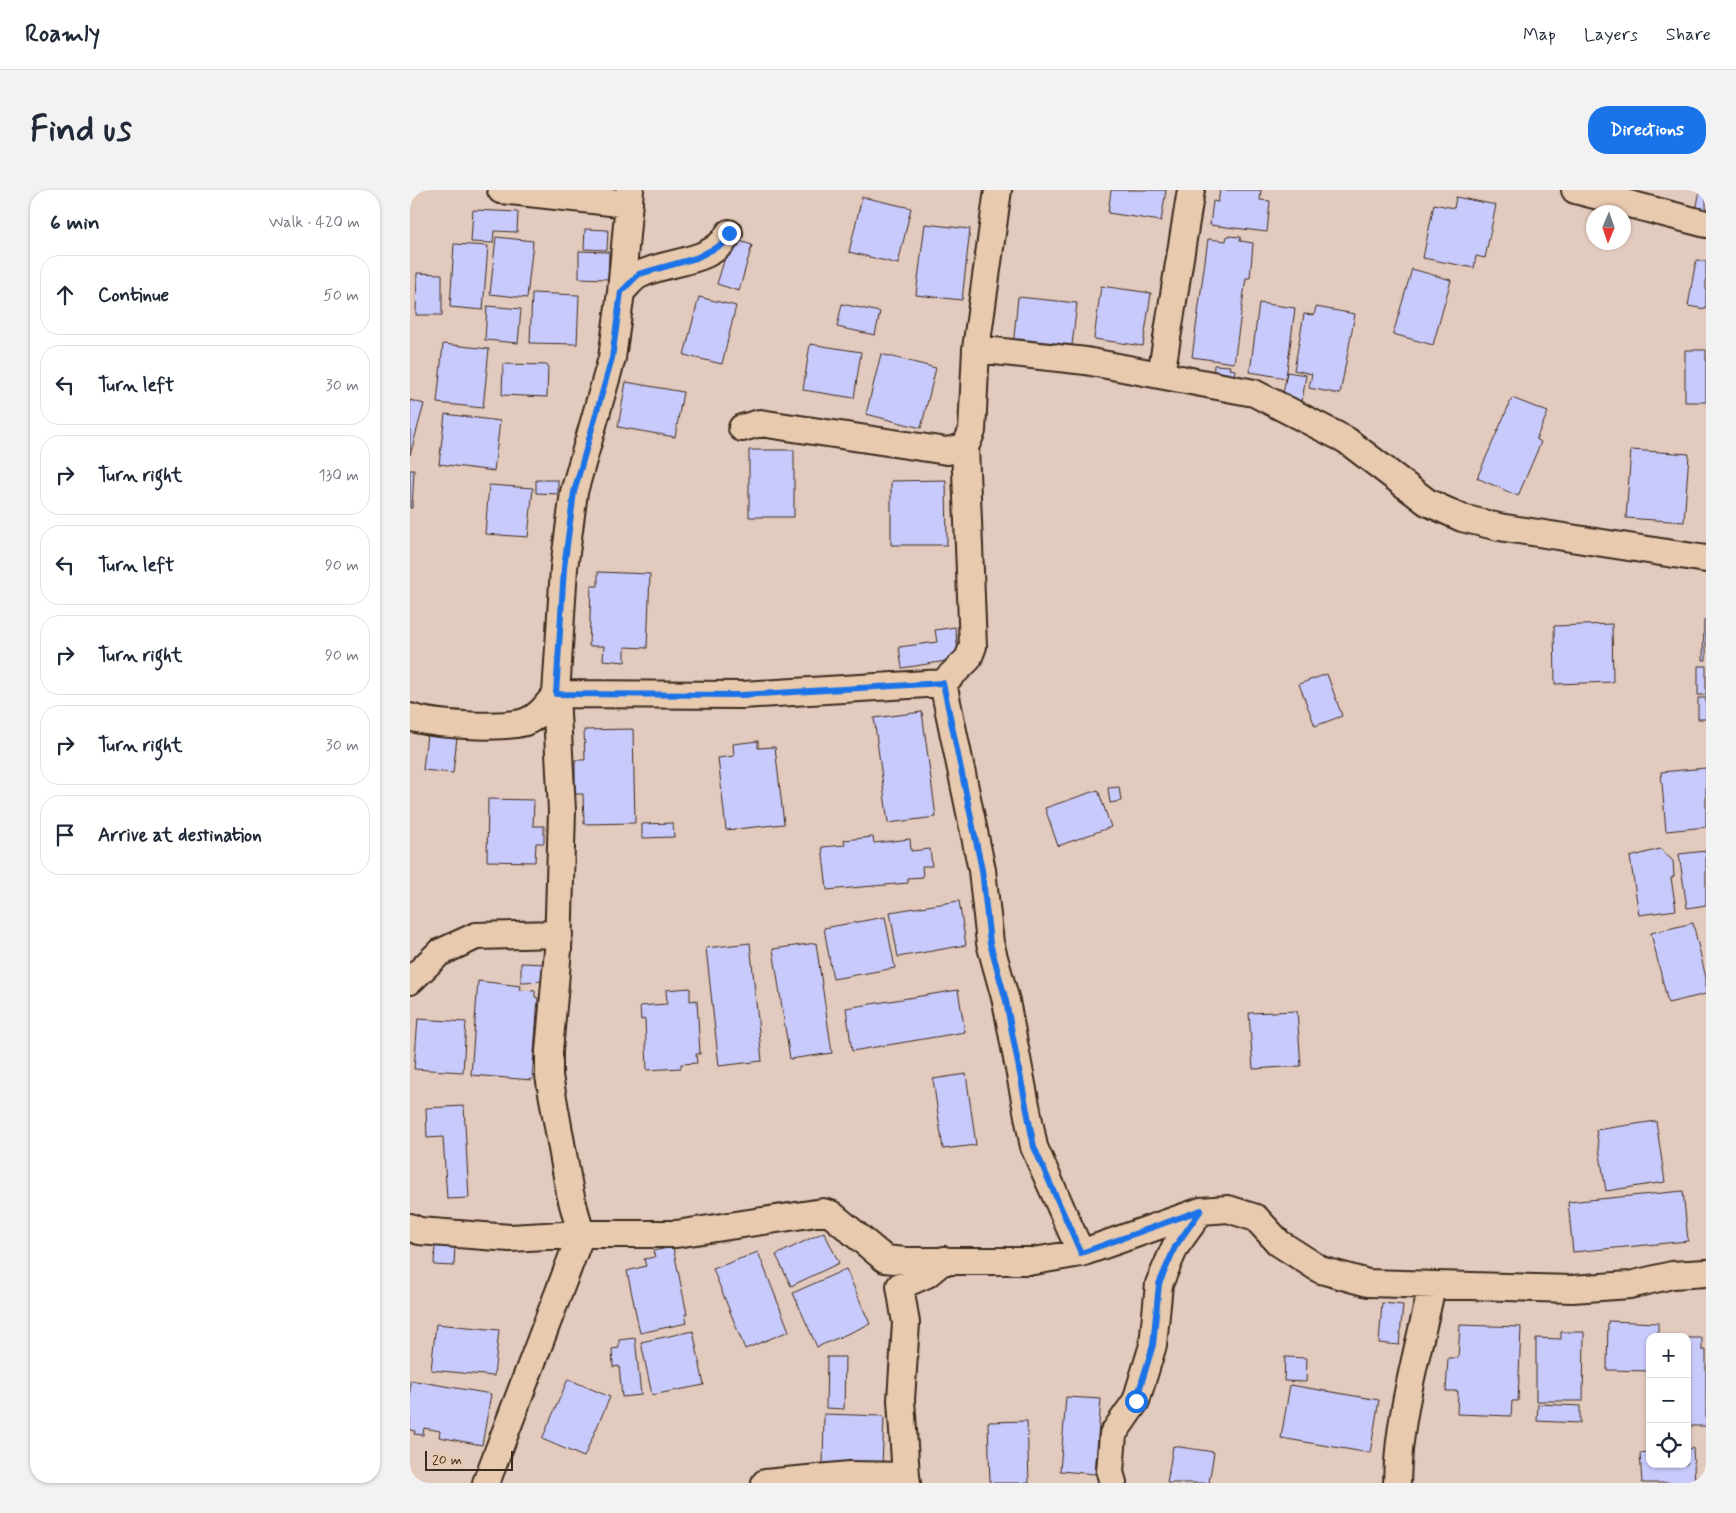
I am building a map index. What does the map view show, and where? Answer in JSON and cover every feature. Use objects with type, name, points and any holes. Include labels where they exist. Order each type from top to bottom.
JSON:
[{"type":"street","points":[[486,1483],[581,1234],[570,1193],[549,1076],[549,1051],[559,934],[562,811],[556,694],[564,568],[574,492],[612,358],[621,292],[629,197],[501,190]]},
{"type":"street","points":[[556,694],[742,695],[943,683],[968,659],[973,646],[966,447],[972,431],[976,349],[998,190]]},
{"type":"street","points":[[1161,375],[1191,190]]},
{"type":"street","points":[[1575,190],[1706,224]]},
{"type":"street","points":[[621,292],[639,274],[696,258],[723,244],[729,233]]},
{"type":"street","points":[[976,349],[1086,361],[1254,393],[1346,440],[1427,502],[1462,518],[1499,527],[1706,559]]},
{"type":"street","points":[[742,428],[760,423],[948,451],[966,447]]},
{"type":"street","points":[[943,683],[982,870],[990,943],[1006,1001],[1034,1147],[1081,1253]]},
{"type":"street","points":[[410,717],[423,721],[498,725],[526,722],[543,710],[556,694]]},
{"type":"street","points":[[410,981],[439,953],[476,936],[559,934]]},
{"type":"street","points":[[410,1227],[419,1231],[510,1238],[581,1234],[676,1234],[795,1214],[823,1212],[831,1214],[885,1259],[1034,1261],[1081,1253],[1201,1210],[1228,1209],[1256,1218],[1279,1243],[1321,1270],[1368,1284],[1572,1289],[1630,1285],[1672,1275],[1706,1273]]},
{"type":"street","points":[[1113,1483],[1110,1472],[1113,1434],[1136,1401],[1150,1354],[1159,1284],[1175,1247],[1201,1210]]},
{"type":"street","points":[[765,1483],[850,1474],[907,1480],[901,1400],[906,1323],[900,1286],[927,1274],[944,1260]]},
{"type":"street","points":[[1398,1483],[1398,1464],[1410,1389],[1432,1287]]},
{"type":"building","points":[[1111,190],[1166,190],[1161,221],[1108,213]]},
{"type":"building","points":[[1220,190],[1261,190],[1260,200],[1270,201],[1267,232],[1210,225],[1213,201],[1218,202]]},
{"type":"building","points":[[1700,190],[1706,190],[1706,213],[1696,211]]},
{"type":"building","points":[[862,197],[911,208],[898,264],[849,252]]},
{"type":"building","points":[[1456,197],[1496,205],[1485,258],[1476,256],[1474,268],[1423,258],[1434,204],[1454,208]]},
{"type":"building","points":[[473,210],[518,212],[517,232],[494,231],[493,243],[471,242]]},
{"type":"building","points":[[925,224],[970,229],[962,300],[916,295]]},
{"type":"building","points":[[585,229],[608,230],[607,250],[584,249]]},
{"type":"building","points":[[1227,236],[1241,237],[1240,241],[1253,243],[1250,278],[1246,278],[1234,363],[1192,357],[1208,239],[1226,241]]},
{"type":"building","points":[[496,237],[533,241],[527,298],[490,294]]},
{"type":"building","points":[[731,238],[752,245],[739,291],[717,284]]},
{"type":"building","points":[[454,244],[488,246],[483,310],[450,307]]},
{"type":"building","points":[[579,251],[609,252],[608,279],[579,278]]},
{"type":"building","points":[[1696,260],[1706,261],[1706,309],[1688,306]]},
{"type":"building","points":[[1412,269],[1451,280],[1433,345],[1393,334]]},
{"type":"building","points":[[417,273],[442,274],[442,315],[416,315]]},
{"type":"building","points":[[1101,286],[1151,293],[1143,346],[1094,339]]},
{"type":"building","points":[[532,293],[579,295],[577,344],[530,343]]},
{"type":"building","points":[[699,297],[736,306],[722,364],[684,355]]},
{"type":"building","points":[[1018,297],[1077,303],[1071,354],[1013,347]]},
{"type":"building","points":[[1259,303],[1295,308],[1286,378],[1250,372]]},
{"type":"building","points":[[842,304],[880,312],[875,335],[837,327]]},
{"type":"building","points":[[487,306],[521,309],[518,343],[485,340]]},
{"type":"building","points":[[1316,307],[1355,314],[1340,394],[1309,388],[1312,374],[1294,370],[1304,314],[1314,315]]},
{"type":"building","points":[[443,344],[489,349],[483,408],[437,403]]},
{"type":"building","points":[[810,344],[861,352],[854,398],[803,390]]},
{"type":"building","points":[[1685,350],[1706,350],[1706,402],[1685,402]]},
{"type":"building","points":[[881,354],[936,368],[921,428],[866,414]]},
{"type":"building","points":[[503,364],[548,365],[547,397],[502,395]]},
{"type":"building","points":[[1214,365],[1230,366],[1229,369],[1235,370],[1234,383],[1213,382]]},
{"type":"building","points":[[1287,372],[1306,375],[1302,402],[1282,399]]},
{"type":"building","points":[[626,382],[683,392],[675,437],[618,427]]},
{"type":"building","points":[[1512,398],[1548,412],[1536,439],[1541,442],[1518,496],[1477,478]]},
{"type":"building","points":[[410,400],[424,404],[410,455]]},
{"type":"building","points":[[445,414],[500,421],[494,471],[439,464]]},
{"type":"building","points":[[749,450],[794,450],[794,517],[749,517]]},
{"type":"building","points":[[1631,450],[1689,454],[1684,522],[1626,518]]},
{"type":"building","points":[[410,470],[414,470],[412,508],[410,508]]},
{"type":"building","points":[[536,480],[558,480],[558,494],[536,493]]},
{"type":"building","points":[[946,480],[947,545],[891,545],[891,481]]},
{"type":"building","points":[[489,485],[533,488],[528,537],[485,534]]},
{"type":"building","points":[[598,572],[650,574],[647,648],[625,647],[625,662],[603,660],[604,646],[589,646],[591,586],[598,586]]},
{"type":"building","points":[[1704,620],[1706,620],[1706,660],[1703,660]]},
{"type":"building","points":[[1612,624],[1613,682],[1555,684],[1554,626]]},
{"type":"building","points":[[955,627],[959,659],[902,668],[899,647],[937,642],[935,630]]},
{"type":"building","points":[[1698,666],[1706,666],[1706,695],[1698,695]]},
{"type":"building","points":[[1327,674],[1342,716],[1315,726],[1299,684]]},
{"type":"building","points":[[1698,698],[1706,698],[1706,719],[1698,719]]},
{"type":"building","points":[[922,712],[936,817],[888,823],[874,718]]},
{"type":"building","points":[[633,729],[635,823],[584,824],[583,794],[575,794],[575,760],[585,760],[584,730]]},
{"type":"building","points":[[427,734],[457,737],[453,773],[423,770]]},
{"type":"building","points":[[758,741],[758,748],[775,747],[784,824],[726,830],[718,758],[734,756],[733,744]]},
{"type":"building","points":[[1706,768],[1706,827],[1666,831],[1661,772]]},
{"type":"building","points":[[1119,787],[1121,801],[1110,803],[1108,788]]},
{"type":"building","points":[[1098,790],[1111,827],[1058,846],[1045,808]]},
{"type":"building","points":[[488,799],[534,800],[533,826],[544,826],[544,843],[536,843],[535,862],[487,861]]},
{"type":"building","points":[[673,823],[674,837],[642,838],[642,824]]},
{"type":"building","points":[[873,837],[874,843],[910,839],[911,851],[930,849],[932,866],[922,866],[923,877],[908,878],[908,883],[827,890],[822,847],[845,845],[844,840]]},
{"type":"building","points":[[1660,849],[1673,861],[1674,876],[1671,878],[1676,910],[1639,915],[1630,857]]},
{"type":"building","points":[[1706,851],[1706,905],[1687,908],[1679,854]]},
{"type":"building","points":[[959,901],[966,945],[898,957],[890,912]]},
{"type":"building","points":[[885,917],[895,968],[833,979],[824,928]]},
{"type":"building","points":[[1693,923],[1706,978],[1706,994],[1668,1003],[1651,933]]},
{"type":"building","points":[[750,943],[762,1061],[719,1066],[706,948]]},
{"type":"building","points":[[816,943],[832,1053],[790,1059],[773,949]]},
{"type":"building","points":[[521,963],[546,964],[546,981],[521,982]]},
{"type":"building","points":[[478,981],[521,986],[520,990],[535,991],[535,997],[538,998],[532,1080],[471,1075]]},
{"type":"building","points":[[690,988],[690,1001],[697,1000],[700,1054],[696,1054],[697,1063],[681,1064],[681,1068],[647,1070],[645,1019],[641,1020],[640,1006],[667,1004],[666,990]]},
{"type":"building","points":[[958,990],[965,1032],[852,1051],[846,1008]]},
{"type":"building","points":[[1297,1011],[1301,1066],[1253,1069],[1249,1013]]},
{"type":"building","points":[[418,1019],[466,1022],[463,1072],[414,1069]]},
{"type":"building","points":[[966,1074],[976,1145],[943,1149],[933,1079]]},
{"type":"building","points":[[464,1106],[469,1198],[447,1199],[443,1137],[427,1138],[426,1108]]},
{"type":"building","points":[[1656,1121],[1665,1182],[1606,1191],[1596,1130]]},
{"type":"building","points":[[1683,1191],[1688,1241],[1573,1252],[1568,1202]]},
{"type":"building","points":[[824,1232],[839,1263],[791,1286],[776,1255]]},
{"type":"building","points":[[435,1243],[455,1244],[454,1266],[434,1265]]},
{"type":"building","points":[[673,1247],[687,1314],[685,1314],[687,1323],[640,1333],[627,1271],[646,1266],[644,1259],[655,1257],[653,1251]]},
{"type":"building","points":[[758,1252],[789,1331],[745,1349],[713,1269]]},
{"type":"building","points":[[846,1269],[870,1324],[817,1347],[793,1293]]},
{"type":"building","points":[[1382,1303],[1403,1305],[1399,1345],[1379,1343]]},
{"type":"building","points":[[1608,1321],[1658,1323],[1658,1333],[1646,1333],[1646,1371],[1607,1370]]},
{"type":"building","points":[[436,1324],[499,1330],[494,1376],[431,1370]]},
{"type":"building","points":[[1460,1325],[1521,1327],[1518,1401],[1512,1401],[1511,1416],[1457,1414],[1458,1391],[1446,1391],[1448,1358],[1458,1358]]},
{"type":"building","points":[[693,1331],[704,1385],[652,1395],[641,1342]]},
{"type":"building","points":[[1561,1332],[1584,1332],[1583,1401],[1536,1401],[1536,1338],[1561,1339]]},
{"type":"building","points":[[635,1338],[641,1395],[622,1397],[619,1366],[613,1367],[612,1349],[619,1348],[619,1340]]},
{"type":"building","points":[[1691,1338],[1702,1338],[1702,1350],[1706,1350],[1706,1426],[1691,1426]]},
{"type":"building","points":[[827,1357],[845,1357],[844,1409],[826,1408]]},
{"type":"building","points":[[1285,1357],[1307,1358],[1306,1382],[1284,1381]]},
{"type":"building","points":[[568,1379],[610,1397],[584,1457],[542,1439]]},
{"type":"building","points":[[410,1380],[491,1394],[482,1445],[439,1437],[440,1431],[424,1428],[423,1435],[414,1434],[415,1431],[410,1430]]},
{"type":"building","points":[[1290,1385],[1379,1400],[1370,1453],[1281,1438]]},
{"type":"building","points":[[1066,1397],[1101,1399],[1095,1474],[1060,1471]]},
{"type":"building","points":[[1538,1404],[1580,1406],[1580,1423],[1537,1421]]},
{"type":"building","points":[[824,1414],[884,1416],[882,1466],[823,1465]]},
{"type":"building","points":[[1027,1421],[1029,1483],[990,1483],[988,1422]]},
{"type":"building","points":[[1173,1446],[1214,1452],[1209,1483],[1167,1483]]},
{"type":"building","points":[[1691,1448],[1693,1448],[1695,1483],[1642,1483],[1640,1453],[1646,1452],[1646,1468],[1691,1468]]},
{"type":"route","points":[[729,233],[723,244],[696,258],[639,274],[621,292],[612,358],[574,492],[564,568],[556,694],[742,695],[943,683],[982,870],[990,943],[1006,1001],[1034,1147],[1081,1253],[1201,1210],[1175,1247],[1159,1284],[1153,1345],[1136,1401]]}]
